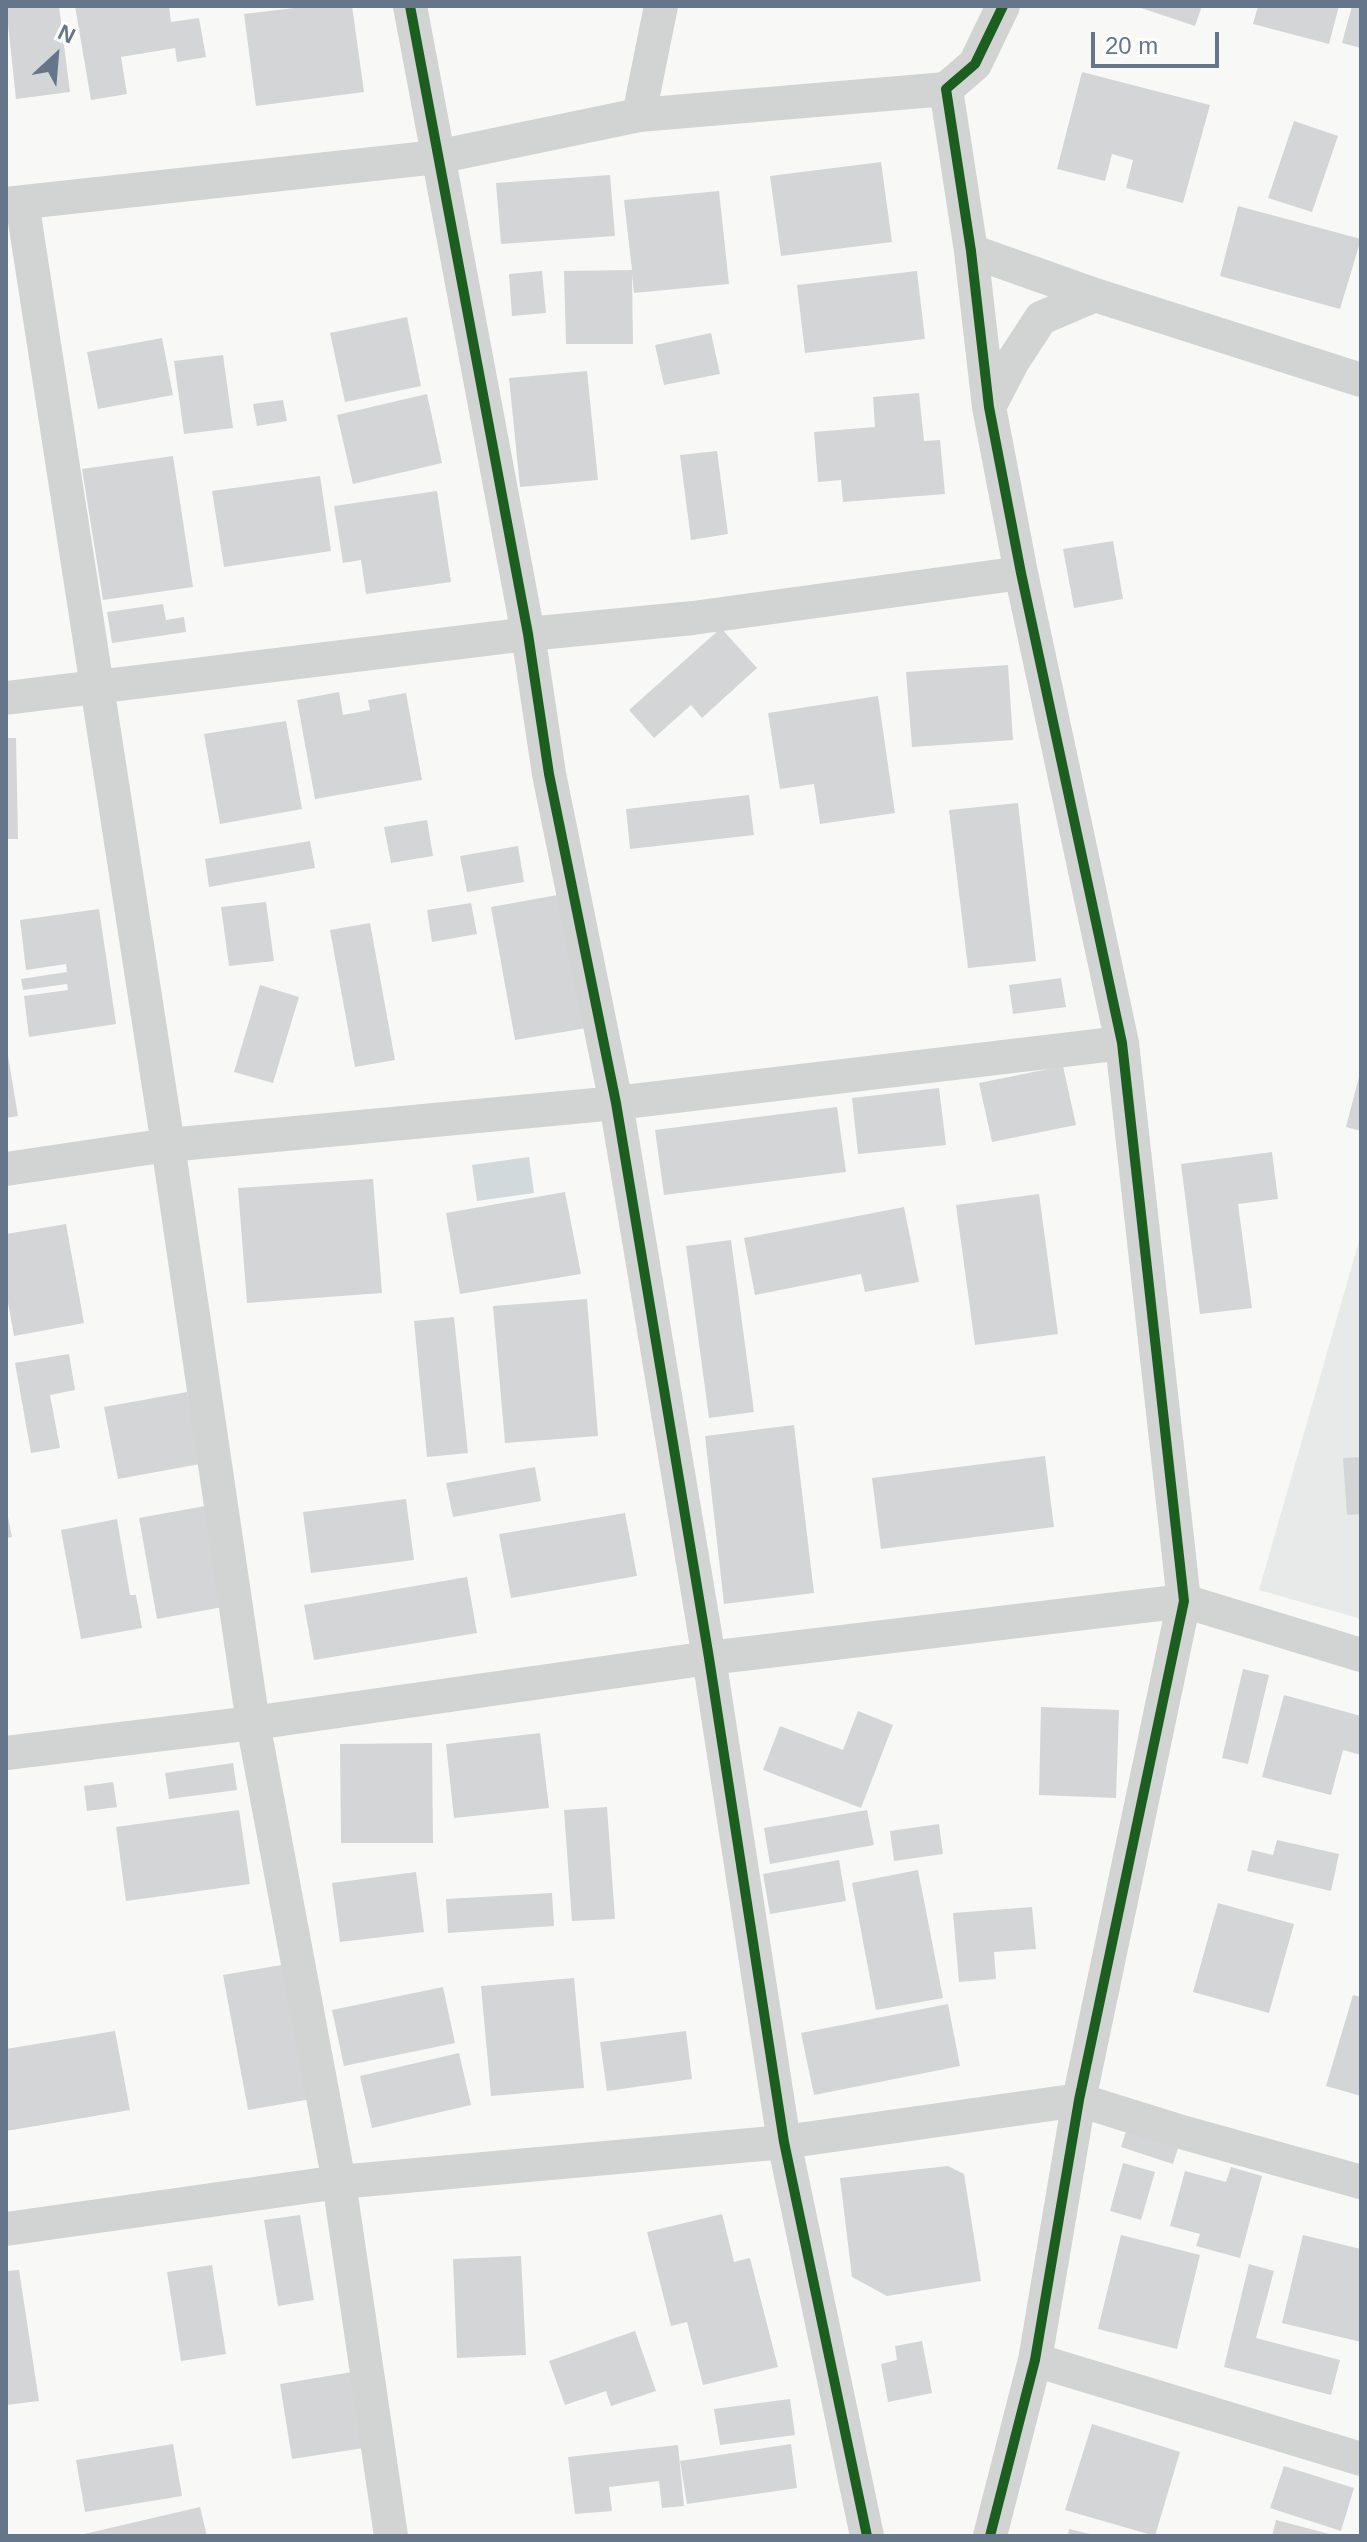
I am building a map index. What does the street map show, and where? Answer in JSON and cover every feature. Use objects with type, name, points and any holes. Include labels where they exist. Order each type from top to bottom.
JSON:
[{"type":"street","points":[[410,6],[528,634],[549,774],[616,1103],[709,1658],[784,2142],[867,2536]]},
{"type":"street","points":[[639,115],[661,6]]},
{"type":"street","points":[[391,2536],[339,2182],[253,1723],[98,686],[14,203],[437,157],[639,115],[946,89],[975,64],[1003,6]]},
{"type":"street","points":[[946,89],[971,251],[989,407],[1021,573],[1122,1043],[1184,1601],[1079,2100],[1035,2360],[990,2536]]},
{"type":"street","points":[[971,251],[1095,295],[1361,380]]},
{"type":"street","points":[[989,407],[1013,361],[1041,318],[1095,295]]},
{"type":"street","points":[[6,698],[528,634],[693,618],[1021,573]]},
{"type":"street","points":[[6,1169],[168,1145],[616,1103],[1122,1043]]},
{"type":"street","points":[[6,1753],[253,1723],[709,1658],[1184,1601],[1361,1655]]},
{"type":"street","points":[[6,2229],[339,2182],[784,2142],[1079,2100],[1361,2182]]},
{"type":"street","points":[[1035,2360],[1361,2459]]},
{"type":"shaded area","points":[[529,1157],[534,1193],[477,1201],[472,1165]]},
{"type":"shaded area","points":[[1361,1234],[1361,1619],[1259,1590]]},
{"type":"building","points":[[6,6],[59,6],[70,92],[16,99]]},
{"type":"building","points":[[75,6],[169,6],[171,22],[199,18],[206,57],[177,62],[175,48],[121,57],[127,94],[91,100]]},
{"type":"building","points":[[311,6],[352,6],[364,92],[256,106],[244,14]]},
{"type":"building","points":[[1135,6],[1202,6],[1195,26]]},
{"type":"building","points":[[1258,6],[1339,6],[1329,44],[1253,24]]},
{"type":"building","points":[[1352,6],[1361,6],[1361,48],[1342,43]]},
{"type":"building","points":[[1082,72],[1210,105],[1183,203],[1126,188],[1133,160],[1112,154],[1105,181],[1057,169]]},
{"type":"building","points":[[1294,121],[1338,136],[1312,212],[1268,198]]},
{"type":"building","points":[[881,162],[892,242],[781,256],[770,176]]},
{"type":"building","points":[[610,175],[615,236],[501,244],[496,183]]},
{"type":"building","points":[[719,191],[729,284],[634,293],[632,274],[633,344],[566,344],[564,271],[632,270],[624,200]]},
{"type":"building","points":[[1238,206],[1361,239],[1340,309],[1220,276]]},
{"type":"building","points":[[542,271],[546,313],[512,316],[509,274]]},
{"type":"building","points":[[917,271],[925,339],[805,353],[797,285]]},
{"type":"building","points":[[407,317],[421,386],[345,402],[330,333]]},
{"type":"building","points":[[711,333],[720,374],[664,385],[655,345]]},
{"type":"building","points":[[162,338],[173,395],[98,409],[87,352]]},
{"type":"building","points":[[223,355],[233,428],[184,434],[174,361]]},
{"type":"building","points":[[587,371],[598,480],[520,487],[509,378]]},
{"type":"building","points":[[919,393],[924,441],[940,440],[945,494],[843,502],[841,480],[818,482],[814,432],[875,427],[873,397]]},
{"type":"building","points":[[427,394],[442,463],[353,484],[337,415]]},
{"type":"building","points":[[283,400],[287,421],[257,426],[253,404]]},
{"type":"building","points":[[717,451],[728,534],[691,540],[680,455]]},
{"type":"building","points":[[173,456],[193,587],[103,600],[82,469]]},
{"type":"building","points":[[320,476],[331,551],[224,567],[212,491]]},
{"type":"building","points":[[437,491],[451,582],[366,594],[361,560],[343,563],[334,506]]},
{"type":"building","points":[[1113,541],[1123,599],[1074,608],[1063,549]]},
{"type":"building","points":[[163,604],[166,620],[184,617],[186,632],[112,643],[107,612]]},
{"type":"building","points":[[721,628],[757,668],[702,718],[691,705],[654,738],[629,710]]},
{"type":"building","points":[[1008,665],[1013,740],[912,747],[906,672]]},
{"type":"building","points":[[339,692],[343,715],[370,710],[368,700],[406,693],[422,780],[315,799],[297,700]]},
{"type":"building","points":[[878,696],[895,813],[820,824],[814,784],[780,789],[768,713]]},
{"type":"building","points":[[286,721],[302,809],[220,824],[204,734]]},
{"type":"building","points":[[6,738],[16,738],[18,839],[6,839]]},
{"type":"building","points":[[749,795],[754,835],[630,849],[626,809]]},
{"type":"building","points":[[1018,803],[1036,961],[968,968],[949,810]]},
{"type":"building","points":[[427,820],[433,856],[391,863],[384,827]]},
{"type":"building","points":[[310,841],[315,868],[209,887],[205,859]]},
{"type":"building","points":[[518,846],[524,882],[467,892],[460,856]]},
{"type":"building","points":[[563,894],[587,1028],[515,1040],[491,907]]},
{"type":"building","points":[[266,902],[274,961],[229,966],[221,907]]},
{"type":"building","points":[[471,903],[477,934],[432,942],[427,910]]},
{"type":"building","points":[[99,909],[116,1024],[29,1037],[24,996],[68,990],[67,984],[23,990],[21,979],[67,972],[66,964],[26,970],[20,920]]},
{"type":"building","points":[[370,923],[395,1060],[355,1067],[330,930]]},
{"type":"building","points":[[1061,978],[1066,1007],[1013,1014],[1009,985]]},
{"type":"building","points":[[260,985],[299,997],[273,1083],[234,1072]]},
{"type":"building","points":[[6,1044],[18,1116],[6,1118]]},
{"type":"building","points":[[1063,1066],[1076,1125],[992,1142],[979,1083]]},
{"type":"building","points":[[1361,1074],[1361,1131],[1346,1127]]},
{"type":"building","points":[[939,1088],[946,1145],[858,1154],[852,1098]]},
{"type":"building","points":[[837,1107],[846,1172],[664,1195],[655,1130]]},
{"type":"building","points":[[1272,1152],[1278,1199],[1238,1204],[1252,1308],[1200,1314],[1181,1164]]},
{"type":"building","points":[[373,1179],[382,1293],[247,1303],[238,1188]]},
{"type":"building","points":[[565,1192],[581,1274],[460,1294],[446,1213]]},
{"type":"building","points":[[1039,1194],[1058,1334],[975,1345],[956,1205]]},
{"type":"building","points":[[904,1207],[919,1282],[865,1292],[861,1274],[755,1295],[744,1238]]},
{"type":"building","points":[[66,1224],[84,1323],[14,1336],[6,1291],[6,1234]]},
{"type":"building","points":[[731,1240],[754,1412],[709,1418],[686,1246]]},
{"type":"building","points":[[587,1299],[598,1436],[505,1443],[493,1306]]},
{"type":"building","points":[[454,1317],[468,1453],[427,1457],[414,1321]]},
{"type":"building","points":[[69,1354],[75,1390],[50,1395],[60,1448],[31,1453],[15,1363]]},
{"type":"building","points":[[187,1392],[200,1464],[118,1479],[104,1407]]},
{"type":"building","points":[[794,1425],[814,1593],[724,1604],[705,1436]]},
{"type":"building","points":[[1045,1456],[1054,1527],[881,1549],[872,1478]]},
{"type":"building","points":[[1361,1457],[1361,1514],[1347,1515],[1343,1458]]},
{"type":"building","points":[[535,1467],[541,1501],[453,1517],[446,1483]]},
{"type":"building","points":[[406,1499],[414,1560],[311,1573],[303,1512]]},
{"type":"building","points":[[205,1506],[223,1607],[157,1619],[139,1518]]},
{"type":"building","points":[[6,1508],[12,1537],[6,1538]]},
{"type":"building","points":[[625,1513],[637,1576],[511,1598],[499,1534]]},
{"type":"building","points":[[117,1519],[130,1595],[136,1595],[142,1628],[81,1639],[61,1530]]},
{"type":"building","points":[[467,1577],[477,1633],[314,1660],[304,1605]]},
{"type":"building","points":[[1243,1669],[1269,1675],[1248,1764],[1222,1758]]},
{"type":"building","points":[[1284,1695],[1361,1716],[1361,1755],[1343,1750],[1331,1795],[1262,1777]]},
{"type":"building","points":[[1041,1707],[1119,1710],[1116,1798],[1039,1795]]},
{"type":"building","points":[[858,1711],[893,1725],[861,1808],[763,1770],[780,1726],[843,1750]]},
{"type":"building","points":[[540,1733],[549,1808],[454,1818],[446,1744]]},
{"type":"building","points":[[432,1743],[433,1843],[341,1843],[340,1744]]},
{"type":"building","points":[[233,1763],[237,1790],[169,1799],[165,1773]]},
{"type":"building","points":[[113,1782],[117,1807],[87,1811],[84,1786]]},
{"type":"building","points":[[607,1807],[615,1919],[572,1921],[564,1810]]},
{"type":"building","points":[[239,1810],[250,1884],[126,1901],[116,1827]]},
{"type":"building","points":[[867,1810],[874,1845],[770,1864],[764,1828]]},
{"type":"building","points":[[939,1824],[943,1854],[894,1861],[890,1831]]},
{"type":"building","points":[[1277,1840],[1339,1854],[1331,1891],[1247,1871],[1252,1850],[1273,1855]]},
{"type":"building","points":[[839,1860],[846,1901],[770,1914],[763,1874]]},
{"type":"building","points":[[918,1870],[943,1998],[876,2010],[852,1883]]},
{"type":"building","points":[[416,1872],[424,1932],[340,1942],[332,1883]]},
{"type":"building","points":[[552,1893],[554,1926],[448,1933],[446,1899]]},
{"type":"building","points":[[1218,1903],[1294,1924],[1269,2013],[1193,1992]]},
{"type":"building","points":[[1032,1907],[1036,1949],[994,1952],[996,1979],[959,1982],[953,1913]]},
{"type":"building","points":[[287,1964],[311,2099],[248,2110],[223,1975]]},
{"type":"building","points":[[574,1978],[584,2088],[491,2096],[481,1986]]},
{"type":"building","points":[[443,1987],[455,2043],[344,2066],[332,2010]]},
{"type":"building","points":[[1353,1995],[1361,1997],[1361,2096],[1326,2086]]},
{"type":"building","points":[[948,2004],[960,2066],[814,2095],[801,2033]]},
{"type":"building","points":[[115,2031],[130,2110],[6,2131],[6,2049]]},
{"type":"building","points":[[686,2031],[692,2079],[607,2091],[600,2042]]},
{"type":"building","points":[[459,2053],[471,2105],[372,2128],[360,2076]]},
{"type":"building","points":[[1128,2125],[1180,2142],[1173,2164],[1121,2147]]},
{"type":"building","points":[[1123,2163],[1155,2172],[1141,2220],[1110,2211]]},
{"type":"building","points":[[948,2166],[964,2174],[981,2281],[887,2296],[852,2277],[840,2178]]},
{"type":"building","points":[[1231,2167],[1262,2176],[1240,2258],[1196,2246],[1200,2234],[1170,2226],[1185,2171],[1226,2182]]},
{"type":"building","points":[[722,2214],[734,2262],[750,2258],[778,2367],[703,2385],[687,2322],[671,2326],[647,2232]]},
{"type":"building","points":[[300,2215],[314,2300],[278,2306],[264,2220]]},
{"type":"building","points":[[1121,2235],[1200,2255],[1177,2349],[1098,2329]]},
{"type":"building","points":[[1303,2235],[1361,2249],[1361,2342],[1282,2323]]},
{"type":"building","points":[[521,2256],[526,2355],[457,2358],[453,2259]]},
{"type":"building","points":[[1249,2264],[1274,2271],[1256,2338],[1340,2360],[1331,2395],[1224,2367]]},
{"type":"building","points":[[212,2265],[226,2354],[181,2361],[167,2272]]},
{"type":"building","points":[[19,2270],[39,2401],[6,2405],[6,2271]]},
{"type":"building","points":[[635,2331],[656,2391],[611,2406],[606,2391],[565,2405],[549,2361]]},
{"type":"building","points":[[922,2341],[932,2393],[888,2402],[881,2364],[897,2360],[895,2346]]},
{"type":"building","points":[[358,2371],[370,2447],[292,2459],[280,2384]]},
{"type":"building","points":[[790,2399],[795,2435],[720,2445],[714,2409]]},
{"type":"building","points":[[1092,2424],[1180,2452],[1155,2536],[1065,2510]]},
{"type":"building","points":[[173,2444],[182,2496],[85,2512],[76,2460]]},
{"type":"building","points":[[791,2444],[797,2488],[687,2504],[680,2461]]},
{"type":"building","points":[[678,2445],[684,2506],[662,2508],[659,2481],[609,2487],[612,2511],[575,2514],[568,2457]]},
{"type":"building","points":[[1284,2466],[1354,2488],[1341,2531],[1270,2508]]},
{"type":"building","points":[[200,2507],[207,2536],[80,2536],[80,2535]]},
{"type":"building","points":[[1276,2520],[1333,2535],[1333,2536],[1272,2536]]},
{"type":"building","points":[[1069,2529],[1094,2535],[1094,2536],[1068,2536]]},
{"type":"cycle path","points":[[410,6],[528,634],[549,774],[616,1103],[709,1658],[784,2142],[867,2536]]},
{"type":"cycle path","points":[[990,2536],[1035,2360],[1079,2100],[1184,1601],[1122,1043],[1021,573],[989,407],[971,251],[946,89],[975,64],[1003,6]]}]
